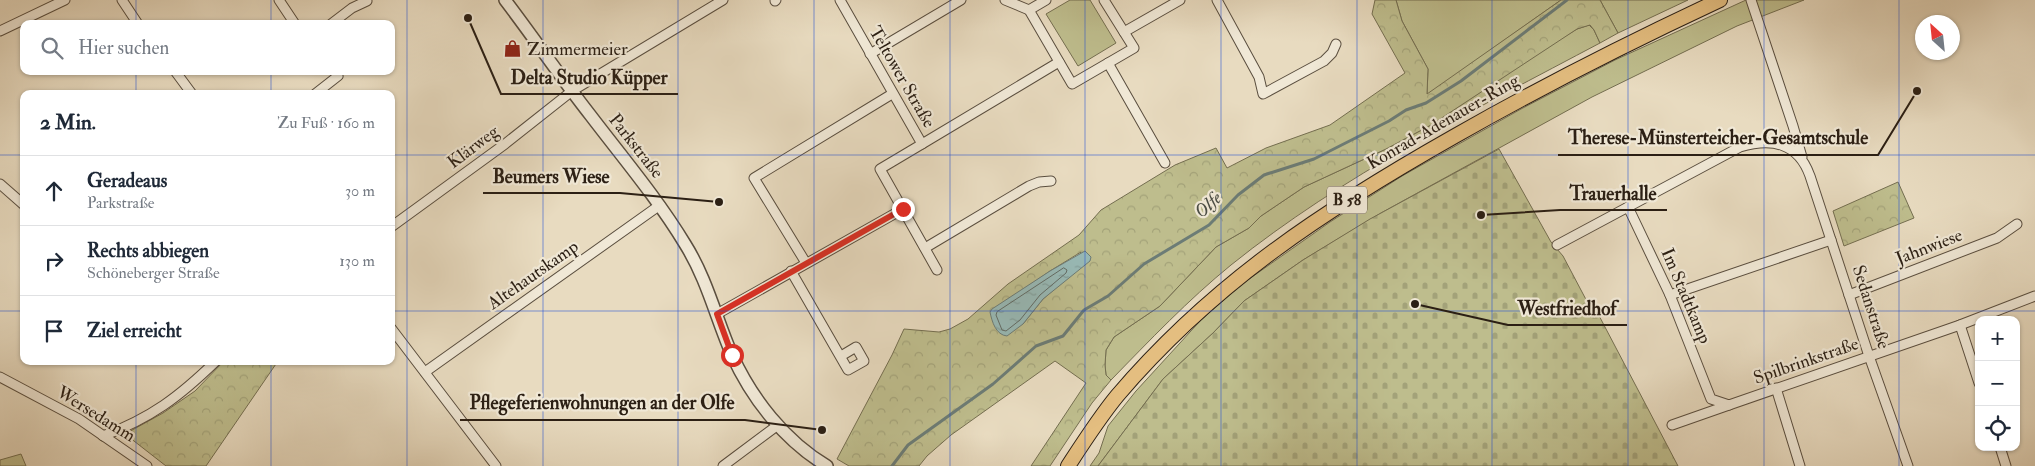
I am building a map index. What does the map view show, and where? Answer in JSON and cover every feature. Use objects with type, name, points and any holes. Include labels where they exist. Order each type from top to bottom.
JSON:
[{"type":"main road","name":"Konrad-Adenauer-Ring","points":[[1068,466],[1116,398],[1149,361],[1211,301],[1271,252],[1347,199],[1457,134],[1613,51],[1720,0]]},
{"type":"street","points":[[23,20],[65,0]]},
{"type":"street","points":[[122,0],[135,20]]},
{"type":"street","points":[[279,0],[292,20]]},
{"type":"street","name":"Parkstraße","points":[[505,0],[660,205],[686,246],[709,289],[732,355],[754,394],[778,425],[803,449],[827,466]]},
{"type":"street","name":"Klärweg","points":[[395,224],[505,144],[572,91],[711,3],[723,0]]},
{"type":"street","name":"Teltower Straße","points":[[840,0],[922,144]]},
{"type":"street","points":[[870,54],[961,0]]},
{"type":"street","points":[[1005,0],[1029,10],[1072,84],[1134,48],[1104,0]]},
{"type":"street","points":[[1029,10],[1046,0]]},
{"type":"street","points":[[1124,32],[1180,0]]},
{"type":"street","points":[[1217,0],[1259,77],[1263,94],[1324,61],[1332,53],[1336,44]]},
{"type":"street","name":"Sedanstraße","points":[[1751,0],[1793,126],[1802,159],[1810,176],[1869,356],[1908,466]]},
{"type":"street","points":[[336,20],[352,8],[367,1]]},
{"type":"street","points":[[0,31],[20,21]]},
{"type":"street","name":"Teltower Straße","points":[[937,270],[880,169],[1059,62]]},
{"type":"street","points":[[1108,63],[1165,163]]},
{"type":"street","points":[[177,75],[189,90]]},
{"type":"street","points":[[320,90],[337,75]]},
{"type":"street","points":[[806,263],[754,178],[892,94]]},
{"type":"street","points":[[1557,245],[1724,154],[1754,142],[1784,146],[1795,152],[1802,159]]},
{"type":"street","points":[[925,248],[1029,186],[1039,182],[1051,181]]},
{"type":"street","points":[[0,184],[20,202]]},
{"type":"street","name":"Altehautskamp","points":[[425,372],[660,205]]},
{"type":"street","name":"Im Stadtkamp","points":[[1628,207],[1670,295],[1711,398],[1729,405]]},
{"type":"street","points":[[717,314],[903,209]]},
{"type":"street","name":"Jahnwiese","points":[[1849,295],[1997,238],[2017,224]]},
{"type":"street","points":[[1670,295],[1831,240]]},
{"type":"street","points":[[792,271],[841,356]]},
{"type":"street","name":"Spilbrinkstraße","points":[[1672,425],[1960,325],[2035,296]]},
{"type":"street","points":[[1960,325],[1975,371]]},
{"type":"street","points":[[395,333],[496,466]]},
{"type":"street","points":[[103,436],[132,425],[160,409],[189,388],[212,365]]},
{"type":"street","name":"Wersedamm","points":[[0,377],[79,419],[147,466]]},
{"type":"street","points":[[1776,388],[1800,466]]},
{"type":"street","points":[[723,466],[778,425]]},
{"type":"street","points":[[2001,451],[2006,466]]},
{"type":"green space","points":[[1070,0],[1090,0],[1116,43],[1078,66],[1046,14]]},
{"type":"green space","points":[[1375,0],[1396,0],[1402,21],[1428,69],[1427,94],[1561,0],[1600,0],[1618,33],[1600,43],[1590,25],[1577,29],[1431,125],[1386,149],[1304,187],[1261,216],[1249,228],[1216,247],[1160,306],[1114,337],[1106,350],[1106,375],[1111,380],[1092,403],[1050,466],[1031,466],[1086,383],[1055,361],[951,435],[927,456],[919,466],[849,466],[837,459],[904,329],[939,332],[950,329],[968,319],[1008,284],[1079,235],[1101,210],[1175,165],[1216,148],[1227,168],[1266,148],[1330,125],[1405,73],[1372,14]],"holes":[[[1081,252],[1071,275],[1043,299],[1023,324],[1017,294]]]},
{"type":"green space","points":[[1396,0],[1561,0],[1427,95],[1428,69],[1402,21]]},
{"type":"green space","points":[[1600,0],[1688,0],[1618,33]]},
{"type":"green space","points":[[1746,0],[1804,0],[1737,26],[1592,97],[1381,213],[1303,260],[1244,301],[1213,333],[1163,379],[1098,466],[1090,466],[1099,453],[1108,426],[1136,391],[1201,320],[1242,284],[1330,222],[1402,176],[1521,109],[1615,60]]},
{"type":"green space","points":[[1589,25],[1594,30],[1600,43],[1410,145],[1318,202],[1274,232],[1215,278],[1111,380],[1106,375],[1106,350],[1114,337],[1160,306],[1216,247],[1249,228],[1261,216],[1304,187],[1386,149],[1431,125],[1554,43],[1577,29]]},
{"type":"green space","points":[[1499,149],[1551,242],[1563,256],[1591,309],[1595,308],[1678,466],[1098,466],[1163,379],[1213,333],[1244,301],[1303,260],[1370,219]]},
{"type":"green space","points":[[1898,182],[1914,218],[1844,246],[1833,211]]},
{"type":"green space","points":[[220,365],[275,365],[206,466],[166,466],[125,434],[163,413],[195,391]]},
{"type":"green space","points":[[21,454],[26,466],[0,466],[0,460]]},
{"type":"water","points":[[1085,251],[1091,257],[1090,261],[1043,299],[1023,324],[1007,336],[997,331],[990,312],[992,309],[1050,271]]},
{"type":"waterway","name":"Olfe","points":[[892,466],[908,445],[993,384],[1036,346],[1063,336],[1084,310],[1108,296],[1144,264],[1209,225],[1238,195],[1264,175],[1314,159],[1389,121],[1406,110],[1426,103],[1461,81],[1567,0]]},
{"type":"place","name":"Delta Studio Küpper","points":[[468,18]]},
{"type":"place","name":"Zimmermeier","points":[[513,49]]},
{"type":"place","name":"Therese-Münsterteicher-Gesamtschule","points":[[1917,91]]},
{"type":"place","name":"Beumers Wiese","points":[[719,202]]},
{"type":"place","name":"Trauerhalle","points":[[1481,215]]},
{"type":"place","name":"Westfriedhof","points":[[1415,304]]},
{"type":"place","name":"Pflegeferienwohnungen an der Olfe","points":[[822,430]]},
{"type":"route","points":[[732,355],[717,314],[903,209]]}]
